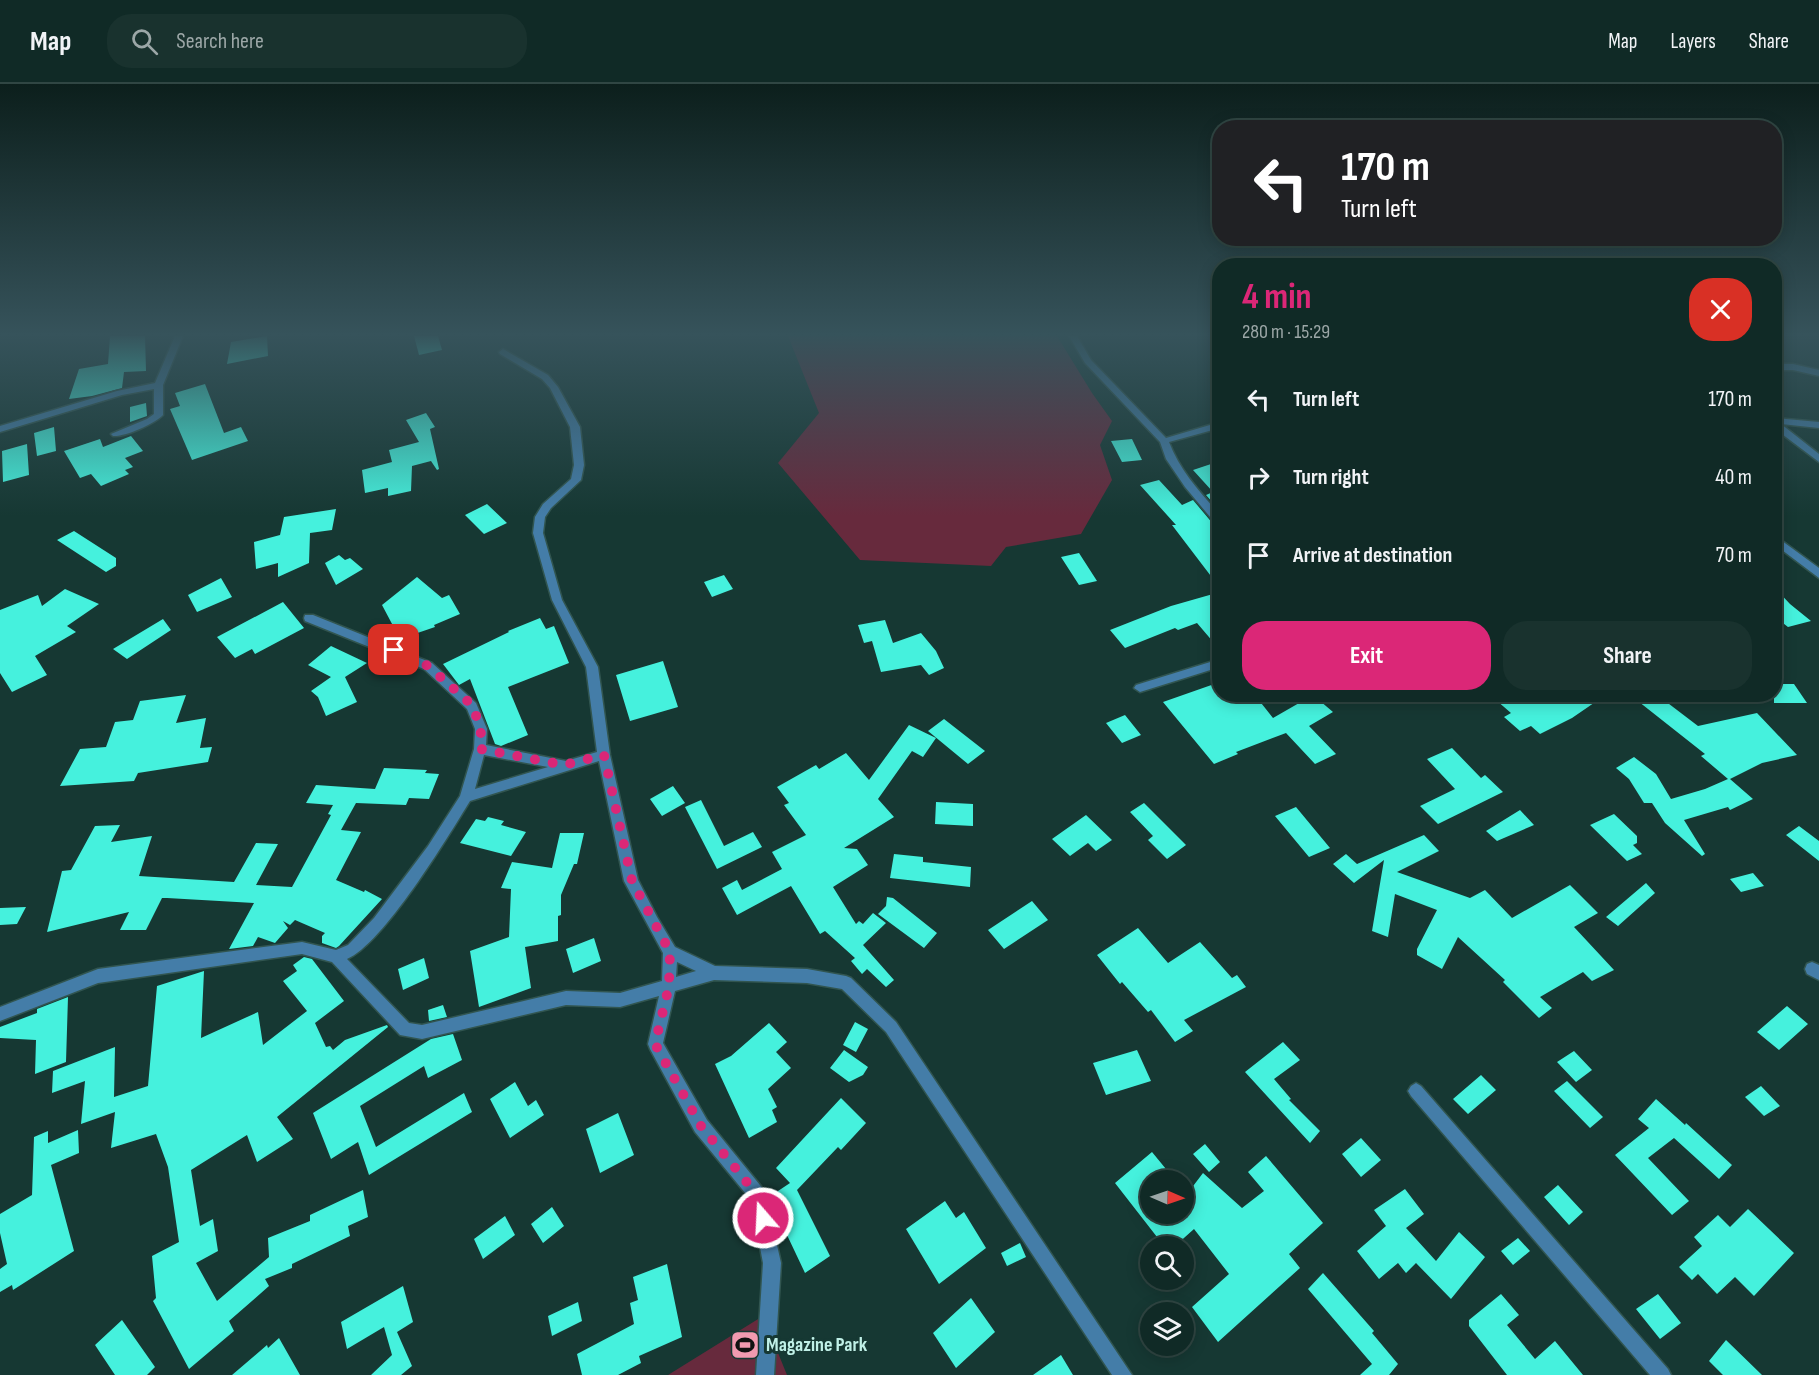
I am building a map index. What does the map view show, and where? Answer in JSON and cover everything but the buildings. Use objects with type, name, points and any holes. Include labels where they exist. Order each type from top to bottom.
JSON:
[{"type":"street","points":[[0,429],[109,396]]},
{"type":"street","points":[[116,434],[150,421],[158,414],[159,396]]},
{"type":"street","points":[[559,396],[575,427],[579,465],[576,480],[547,506],[540,517],[538,533],[557,600],[592,667],[604,755],[632,881],[670,952],[669,986],[655,1044],[701,1126],[758,1196],[772,1263],[765,1375]]},
{"type":"street","points":[[1121,396],[1164,441],[1171,459],[1188,486],[1212,513]]},
{"type":"street","points":[[1782,423],[1819,425]]},
{"type":"street","points":[[1164,441],[1212,427]]},
{"type":"street","points":[[1782,429],[1819,459]]},
{"type":"street","points":[[1782,544],[1819,574]]},
{"type":"street","points":[[309,618],[428,666],[472,705],[481,729],[480,749],[466,797],[433,850],[379,922],[352,950],[336,957]]},
{"type":"street","points":[[1140,688],[1212,666]]},
{"type":"street","points":[[480,749],[564,765]]},
{"type":"street","points":[[466,797],[564,765],[604,755]]},
{"type":"street","points":[[0,1014],[98,976],[302,948],[336,957],[405,1030],[422,1032],[566,998],[620,1000],[714,973],[807,976],[846,983],[891,1027],[1123,1375]]},
{"type":"street","points":[[670,952],[714,973]]},
{"type":"street","points":[[1416,1091],[1662,1375]]},
{"type":"shaded area","points":[[812,396],[1094,396],[1112,421],[1100,445],[1112,480],[1081,534],[1006,547],[991,566],[860,560],[778,463],[819,413]]},
{"type":"shaded area","name":"Magazine Park","points":[[763,1316],[787,1375],[668,1375]]},
{"type":"place","name":"Magazine Park","points":[[745,1345]]},
{"type":"route","points":[[394,650],[428,666],[472,705],[481,729],[480,749],[564,765],[604,755],[632,881],[670,952],[669,986],[655,1044],[701,1126],[758,1196],[763,1218]]}]
